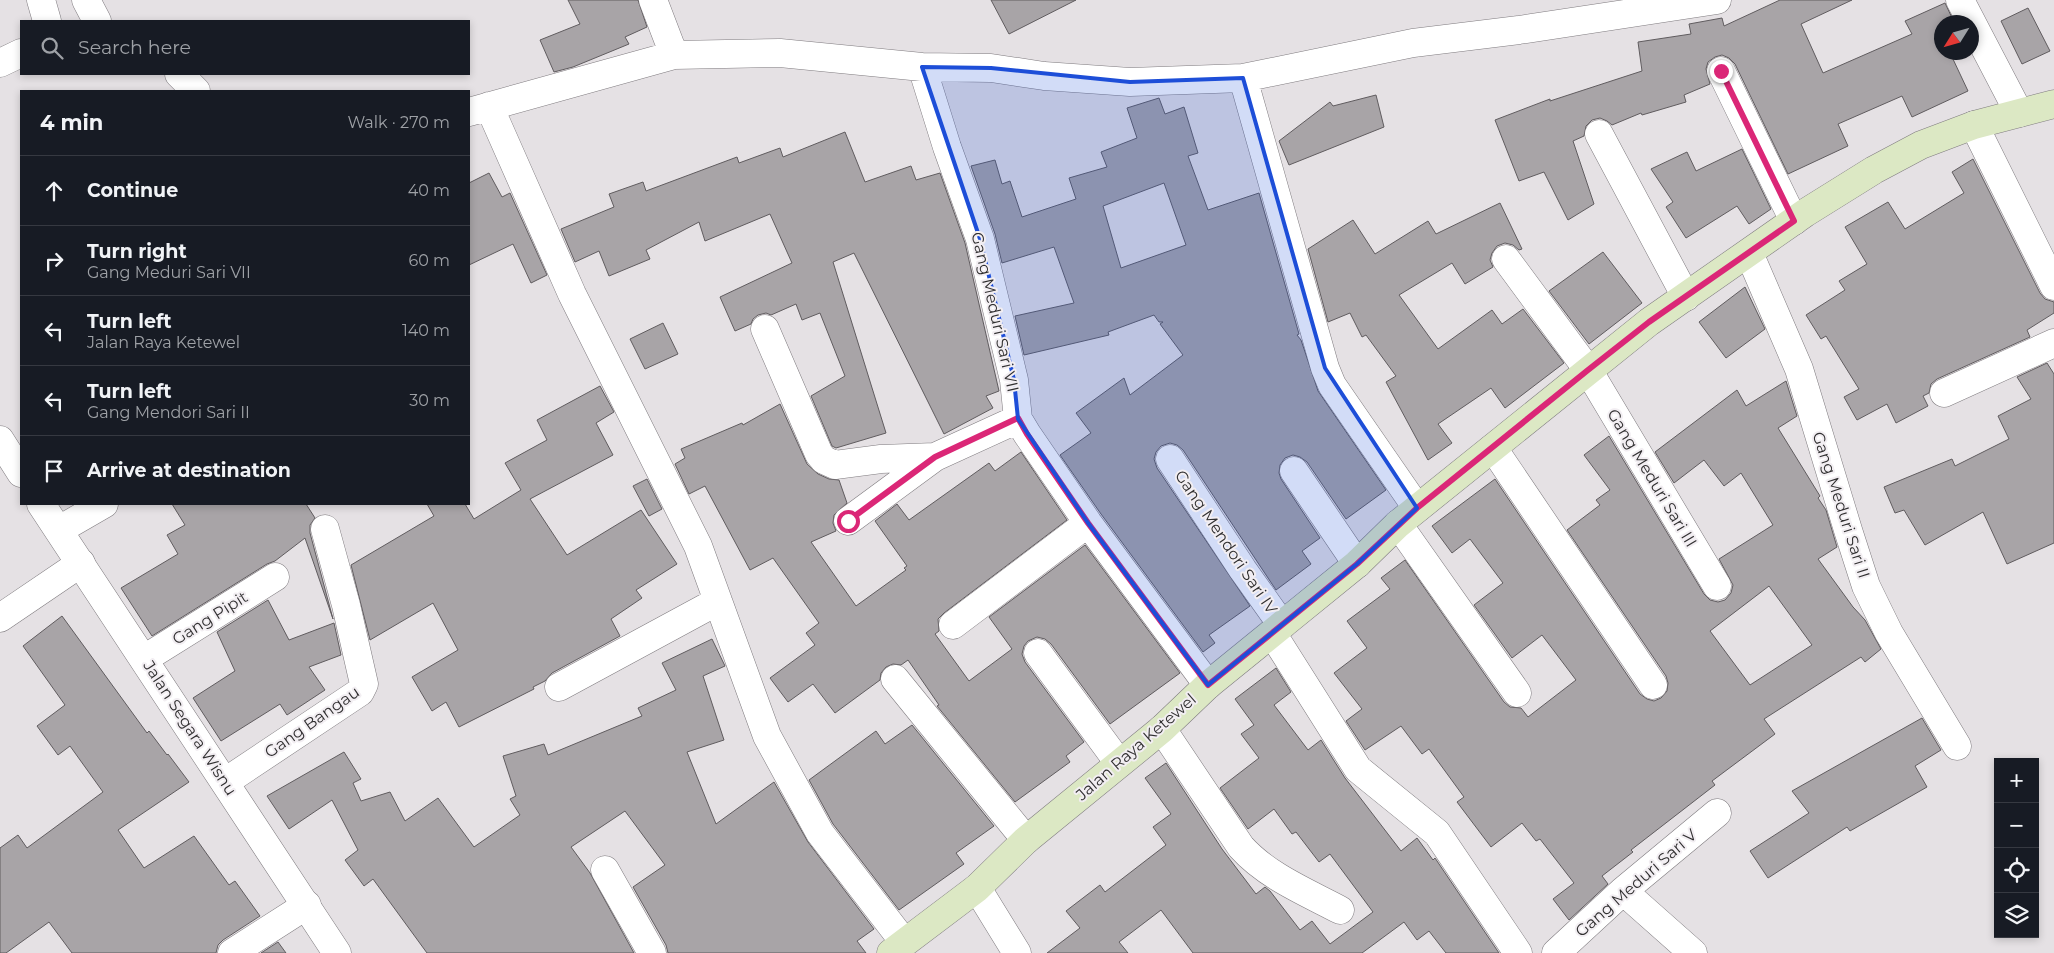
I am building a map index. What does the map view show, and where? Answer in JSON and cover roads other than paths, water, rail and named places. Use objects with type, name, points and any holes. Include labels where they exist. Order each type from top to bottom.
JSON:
[{"type":"main road","name":"Jalan Raya Ketewel","points":[[898,947],[976,888],[1026,840],[1162,729],[1208,685],[1357,564],[1408,516],[1649,322],[1794,221],[1874,170],[1921,145],[1974,125],[2054,104]]},
{"type":"street","points":[[41,0],[47,20]]},
{"type":"street","points":[[86,0],[96,20]]},
{"type":"street","points":[[653,0],[674,55]]},
{"type":"street","points":[[898,947],[820,833],[768,736],[698,546],[479,109],[674,55],[780,54],[922,67],[991,68],[1044,76],[1130,82],[1243,78],[1413,43],[1519,30],[1717,0]]},
{"type":"street","points":[[1960,0],[2019,112]]},
{"type":"street","points":[[0,63],[20,53]]},
{"type":"street","name":"Gang Meduri Sari VII","points":[[922,67],[947,147],[980,238],[1014,380],[1018,418],[1088,523],[1208,685]]},
{"type":"street","points":[[1721,71],[1794,221]]},
{"type":"street","points":[[180,75],[195,90]]},
{"type":"street","points":[[1243,78],[1325,368],[1332,385],[1408,516],[1517,693]]},
{"type":"street","points":[[1974,125],[2054,286]]},
{"type":"street","points":[[1599,134],[1686,297]]},
{"type":"street","name":"Gang Meduri Sari II","points":[[1749,253],[1799,369],[1866,586],[1889,633],[1957,746]]},
{"type":"street","name":"Gang Meduri Sari III","points":[[1506,259],[1588,370],[1717,586]]},
{"type":"street","points":[[765,329],[819,454],[824,460],[835,465],[882,459],[935,457]]},
{"type":"street","points":[[1944,393],[2054,343]]},
{"type":"street","points":[[848,521],[935,457],[1018,418]]},
{"type":"street","points":[[0,440],[20,471]]},
{"type":"street","points":[[1493,448],[1653,684]]},
{"type":"street","name":"Gang Mendori Sari IV","points":[[1170,459],[1243,570],[1277,629]]},
{"type":"street","points":[[1294,470],[1357,564]]},
{"type":"street","name":"Jalan Segara Wisnu","points":[[42,505],[337,953]]},
{"type":"street","points":[[58,530],[102,505]]},
{"type":"street","points":[[953,625],[1088,523]]},
{"type":"street","name":"Gang Bangau","points":[[226,782],[360,692],[364,684],[348,614],[325,529]]},
{"type":"street","points":[[0,618],[81,563]]},
{"type":"street","name":"Gang Pipit","points":[[144,659],[275,577]]},
{"type":"street","points":[[559,687],[718,601]]},
{"type":"street","points":[[1277,629],[1358,769],[1437,834],[1518,953]]},
{"type":"street","points":[[1038,653],[1119,763]]},
{"type":"street","points":[[895,679],[1026,840]]},
{"type":"street","points":[[1162,729],[1241,847],[1251,858],[1266,869],[1340,910]]},
{"type":"street","name":"Gang Meduri Sari V","points":[[1556,953],[1623,891],[1717,813]]},
{"type":"street","points":[[605,870],[652,953]]},
{"type":"street","points":[[976,888],[1017,953]]},
{"type":"street","points":[[1623,891],[1693,953]]},
{"type":"street","points":[[232,953],[307,905]]}]
